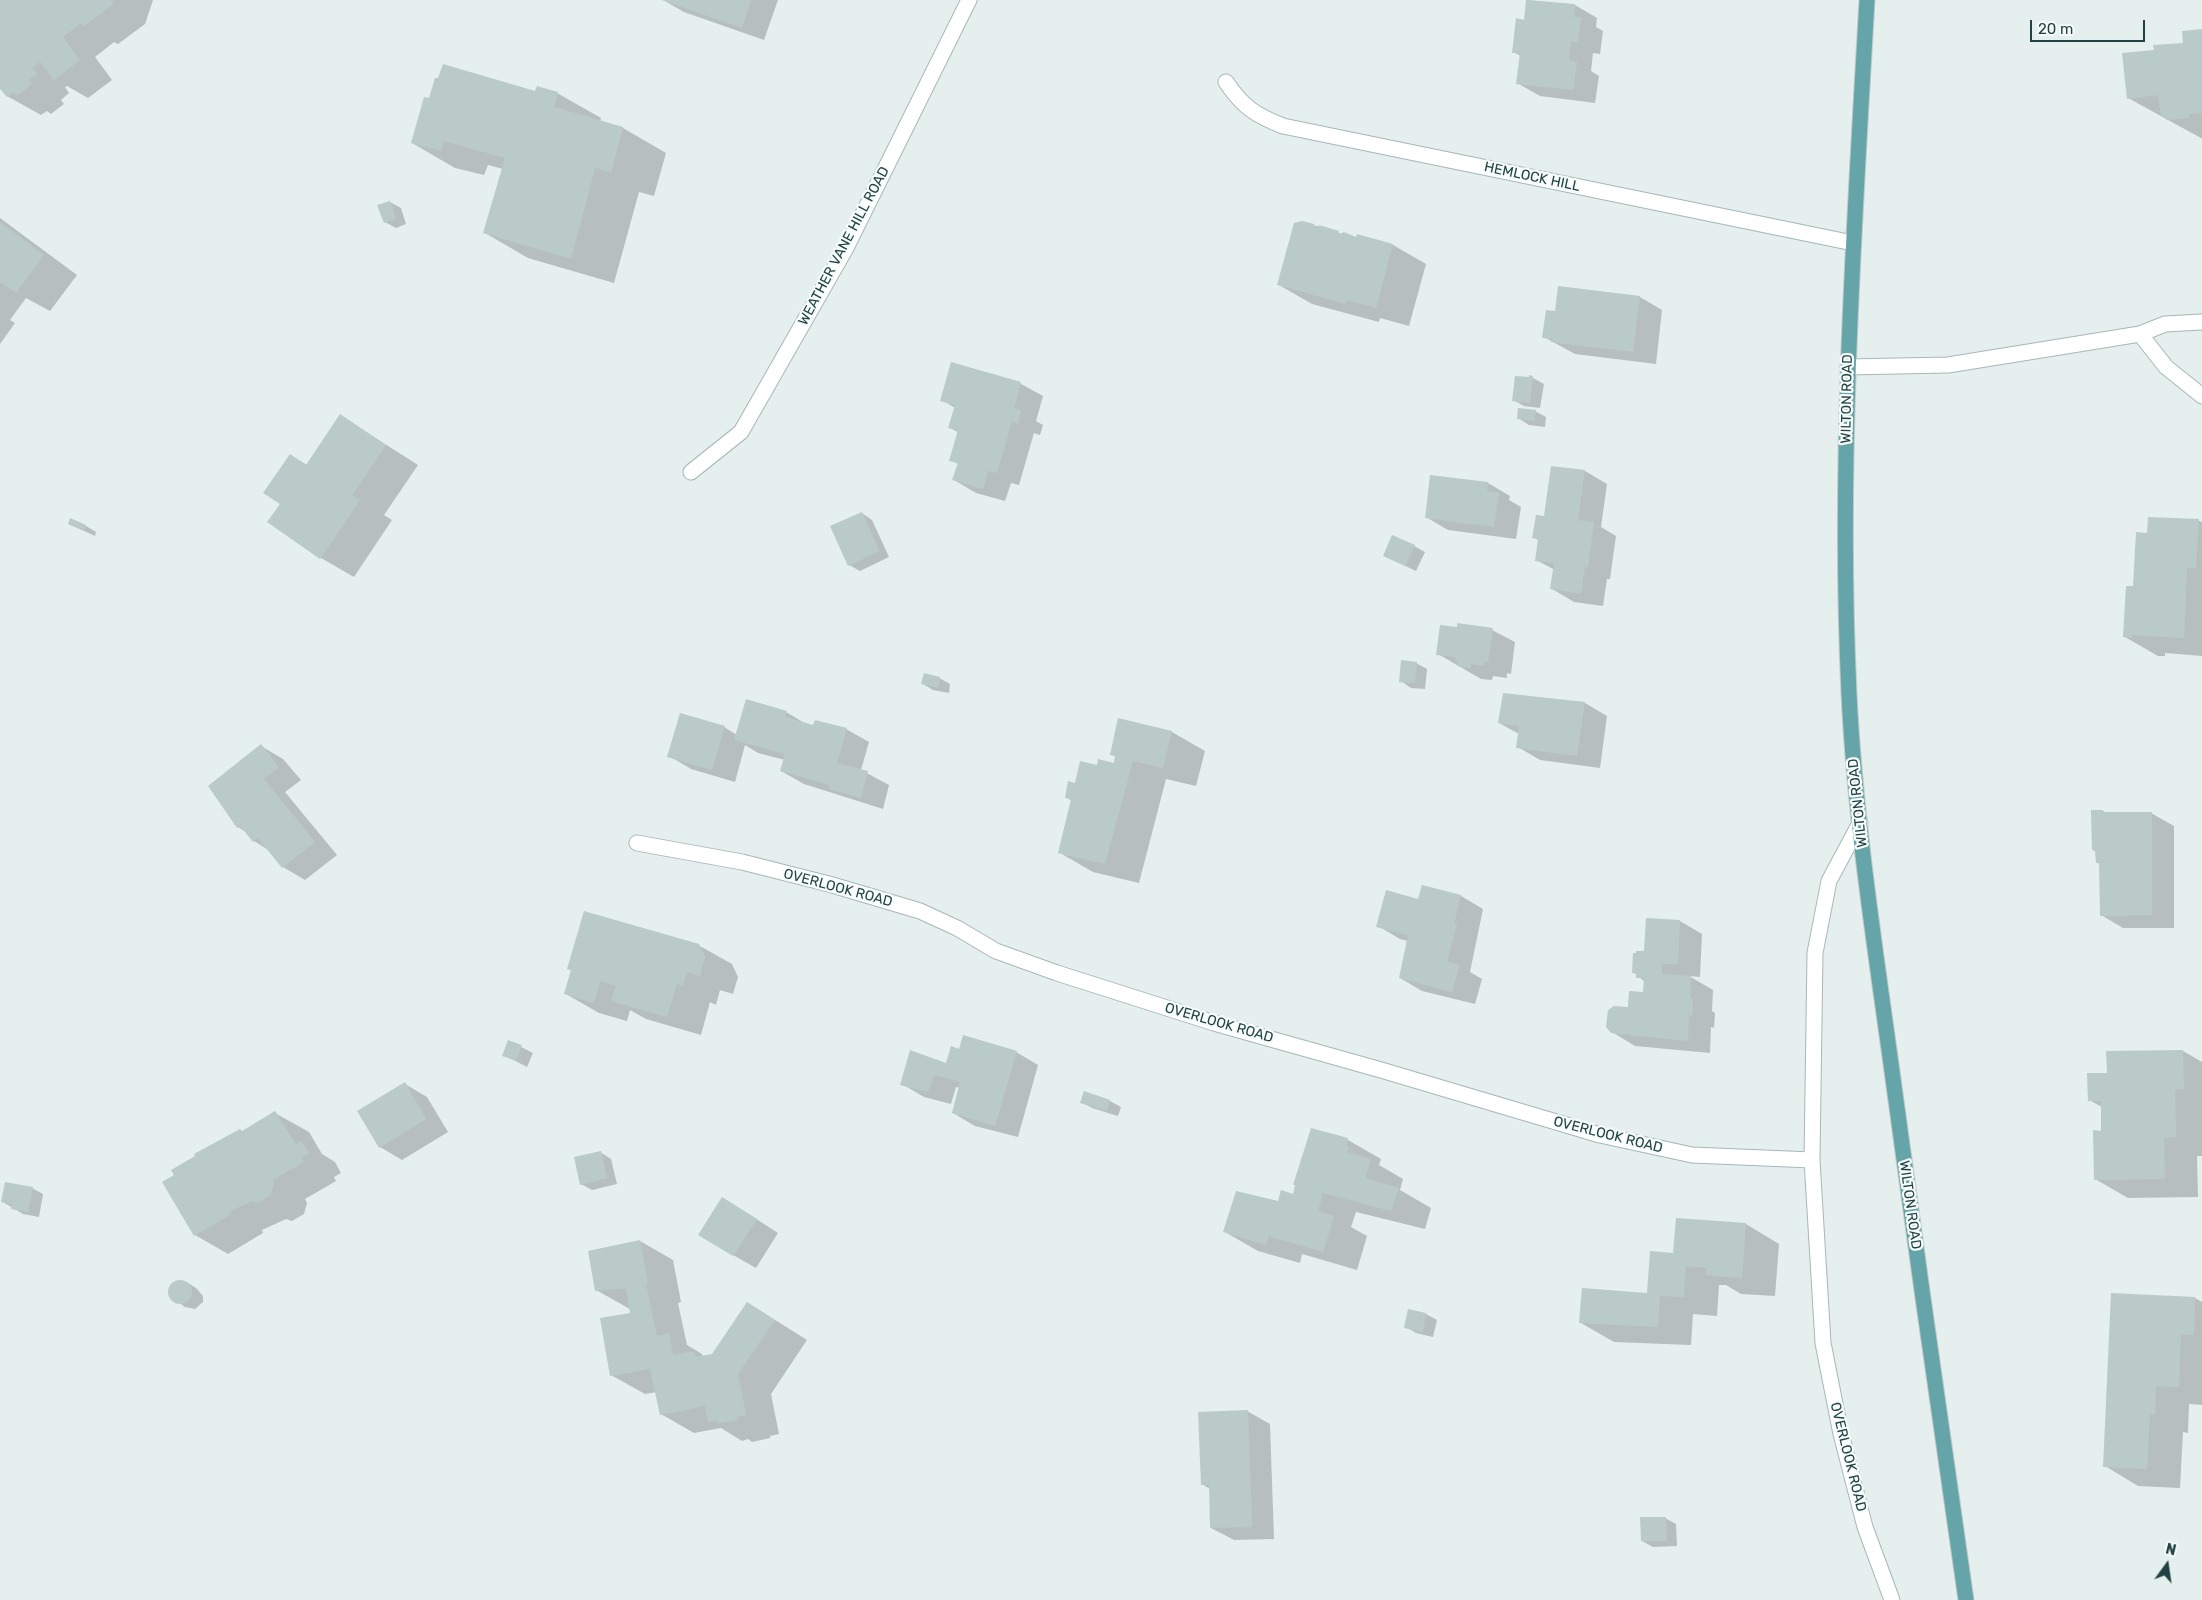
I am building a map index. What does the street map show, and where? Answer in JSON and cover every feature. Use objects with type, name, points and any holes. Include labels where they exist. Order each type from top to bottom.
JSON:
[{"type":"main road","name":"WILTON ROAD","points":[[1867,0],[1848,367],[1847,619],[1849,696],[1860,823],[1905,1170],[1966,1600]]},
{"type":"street","name":"WEATHER VANE HILL ROAD","points":[[691,472],[741,432],[846,248],[969,0]]},
{"type":"street","name":"HEMLOCK HILL","points":[[1226,82],[1239,102],[1257,116],[1283,126],[1853,243]]},
{"type":"street","points":[[1848,367],[1948,365],[2140,334],[2165,324],[2202,322]]},
{"type":"street","points":[[2140,334],[2166,367],[2202,396]]},
{"type":"street","name":"OVERLOOK ROAD","points":[[1860,823],[1829,881],[1815,953],[1812,1160],[1823,1343],[1841,1434],[1865,1527],[1892,1600]]},
{"type":"street","name":"OVERLOOK ROAD","points":[[637,843],[742,862],[920,910],[957,928],[996,951],[1057,973],[1214,1023],[1364,1064],[1600,1136],[1692,1155],[1812,1160]]},
{"type":"building","points":[[0,0],[113,0],[112,5],[84,26],[81,23],[63,37],[80,60],[54,80],[40,62],[32,68],[37,74],[29,80],[32,84],[17,96],[14,92],[7,97],[0,89]]},
{"type":"building","points":[[662,0],[751,0],[742,28]]},
{"type":"building","points":[[1526,0],[1575,4],[1574,17],[1581,17],[1578,42],[1571,41],[1569,60],[1577,62],[1573,90],[1516,84],[1520,53],[1512,53],[1516,18],[1524,20]]},
{"type":"building","points":[[2202,29],[2202,113],[2189,114],[2189,118],[2166,120],[2166,116],[2161,117],[2158,95],[2127,99],[2122,53],[2154,50],[2153,45],[2183,43],[2182,31]]},
{"type":"building","points":[[443,64],[535,91],[537,86],[558,92],[554,107],[623,127],[611,172],[595,168],[571,259],[483,233],[505,158],[444,141],[441,151],[411,143],[424,97],[429,98],[435,78],[438,78]]},
{"type":"building","points":[[390,201],[396,218],[384,223],[377,205]]},
{"type":"building","points":[[1302,221],[1314,224],[1315,228],[1318,229],[1319,225],[1339,231],[1338,235],[1344,232],[1356,237],[1357,234],[1393,244],[1376,308],[1347,300],[1346,304],[1277,285],[1294,223]]},
{"type":"building","points":[[0,222],[44,255],[16,293],[0,282]]},
{"type":"building","points":[[1558,286],[1640,296],[1633,352],[1551,342],[1552,339],[1542,338],[1546,310],[1555,311]]},
{"type":"building","points":[[951,362],[1021,382],[1014,408],[1021,411],[1018,424],[1012,421],[997,473],[988,471],[983,489],[952,480],[958,463],[949,461],[958,430],[948,428],[955,405],[940,401]]},
{"type":"building","points":[[1529,375],[1533,376],[1530,403],[1512,401],[1515,376],[1529,377]]},
{"type":"building","points":[[1518,408],[1536,410],[1534,421],[1517,419]]},
{"type":"building","points":[[340,414],[386,445],[352,495],[360,500],[320,559],[267,522],[280,504],[263,493],[290,454],[306,465]]},
{"type":"building","points":[[1551,466],[1585,470],[1578,520],[1594,522],[1588,567],[1585,567],[1581,594],[1550,589],[1554,563],[1535,561],[1538,539],[1532,538],[1536,515],[1544,516]]},
{"type":"building","points":[[1430,475],[1488,482],[1487,491],[1499,493],[1494,527],[1425,518]]},
{"type":"building","points":[[862,512],[879,551],[848,566],[830,526]]},
{"type":"building","points":[[2148,517],[2199,519],[2196,568],[2187,568],[2184,638],[2132,635],[2132,638],[2123,637],[2126,586],[2133,586],[2136,532],[2147,533]]},
{"type":"building","points":[[70,518],[86,525],[84,531],[68,524]]},
{"type":"building","points":[[1392,535],[1415,545],[1405,566],[1383,556]]},
{"type":"building","points":[[1457,623],[1493,628],[1488,662],[1485,661],[1484,666],[1471,664],[1470,668],[1457,666],[1458,661],[1455,660],[1456,657],[1436,655],[1440,625],[1457,627]]},
{"type":"building","points":[[1401,660],[1417,662],[1415,683],[1399,682]]},
{"type":"building","points":[[924,673],[940,677],[938,688],[921,684]]},
{"type":"building","points":[[1503,693],[1585,702],[1577,756],[1516,748],[1519,726],[1498,723]]},
{"type":"building","points":[[746,699],[787,711],[785,717],[813,725],[815,720],[847,728],[837,763],[868,771],[861,798],[829,789],[830,785],[780,771],[785,754],[734,740]]},
{"type":"building","points":[[680,713],[725,726],[712,770],[667,757]]},
{"type":"building","points":[[1118,718],[1172,731],[1163,768],[1133,761],[1105,864],[1058,853],[1071,799],[1065,798],[1068,781],[1075,783],[1080,761],[1097,765],[1098,759],[1114,763],[1115,756],[1110,755]]},
{"type":"building","points":[[261,744],[279,767],[264,779],[315,842],[282,868],[258,838],[253,842],[240,826],[237,828],[208,786]]},
{"type":"building","points":[[2091,810],[2103,810],[2103,812],[2152,812],[2152,915],[2100,916],[2099,863],[2096,863],[2095,850],[2092,850]]},
{"type":"building","points":[[1422,885],[1461,895],[1454,924],[1457,924],[1447,962],[1460,965],[1452,992],[1399,978],[1408,935],[1376,927],[1386,890],[1418,899]]},
{"type":"building","points":[[584,911],[699,944],[705,957],[700,976],[687,972],[683,986],[677,984],[667,1017],[611,1001],[616,986],[600,981],[594,1003],[564,994],[571,970],[567,969]]},
{"type":"building","points":[[1646,918],[1680,920],[1678,964],[1662,964],[1662,974],[1691,976],[1690,999],[1693,999],[1692,1016],[1689,1015],[1688,1041],[1611,1033],[1606,1027],[1608,1010],[1614,1006],[1628,1007],[1629,991],[1643,992],[1644,978],[1636,978],[1636,973],[1632,973],[1633,953],[1644,951]]},
{"type":"building","points":[[963,1035],[1017,1051],[995,1126],[952,1113],[960,1082],[934,1075],[928,1092],[900,1085],[910,1050],[946,1063],[951,1046],[959,1049]]},
{"type":"building","points":[[508,1040],[522,1045],[516,1061],[502,1056]]},
{"type":"building","points":[[2183,1050],[2184,1089],[2175,1090],[2176,1137],[2164,1138],[2165,1179],[2094,1180],[2093,1130],[2101,1131],[2101,1101],[2088,1101],[2087,1073],[2107,1073],[2106,1051]]},
{"type":"building","points":[[405,1082],[426,1119],[379,1148],[357,1111]]},
{"type":"building","points":[[1084,1091],[1110,1100],[1107,1111],[1080,1103]]},
{"type":"building","points":[[275,1111],[296,1145],[301,1141],[309,1153],[301,1158],[304,1162],[272,1180],[274,1183],[271,1195],[258,1203],[252,1201],[230,1211],[231,1214],[194,1236],[162,1182],[174,1175],[171,1170],[195,1156],[194,1154],[240,1129],[242,1131]]},
{"type":"building","points":[[1311,1128],[1348,1138],[1346,1146],[1349,1147],[1347,1152],[1371,1159],[1365,1178],[1399,1188],[1391,1211],[1323,1193],[1318,1211],[1334,1216],[1323,1252],[1269,1236],[1266,1245],[1223,1232],[1236,1191],[1278,1201],[1281,1190],[1293,1194],[1295,1185],[1293,1185]]},
{"type":"building","points":[[601,1151],[607,1178],[580,1185],[574,1157]]},
{"type":"building","points":[[5,1182],[33,1187],[28,1212],[11,1209],[12,1204],[1,1202]]},
{"type":"building","points":[[722,1197],[757,1219],[733,1256],[698,1235]]},
{"type":"building","points":[[1676,1218],[1746,1223],[1742,1278],[1706,1275],[1707,1268],[1686,1266],[1684,1297],[1660,1296],[1658,1327],[1579,1323],[1582,1288],[1647,1293],[1650,1251],[1673,1253]]},
{"type":"building","points":[[640,1240],[648,1283],[646,1284],[657,1336],[669,1333],[673,1355],[694,1351],[696,1357],[712,1354],[747,1302],[775,1320],[738,1374],[746,1415],[737,1417],[738,1420],[718,1423],[717,1421],[708,1422],[705,1406],[660,1415],[650,1369],[610,1376],[600,1318],[630,1313],[626,1288],[595,1291],[588,1251]]},
{"type":"building","points":[[180,1280],[189,1283],[192,1292],[189,1301],[180,1304],[171,1301],[168,1292],[171,1283]]},
{"type":"building","points":[[2111,1293],[2195,1297],[2194,1335],[2181,1334],[2179,1387],[2156,1386],[2155,1415],[2150,1414],[2147,1469],[2103,1467]]},
{"type":"building","points":[[1408,1309],[1426,1313],[1423,1332],[1404,1328]]},
{"type":"building","points":[[1248,1410],[1252,1527],[1210,1528],[1209,1485],[1201,1485],[1198,1412]]},
{"type":"building","points":[[1640,1517],[1666,1517],[1667,1541],[1641,1541]]}]
